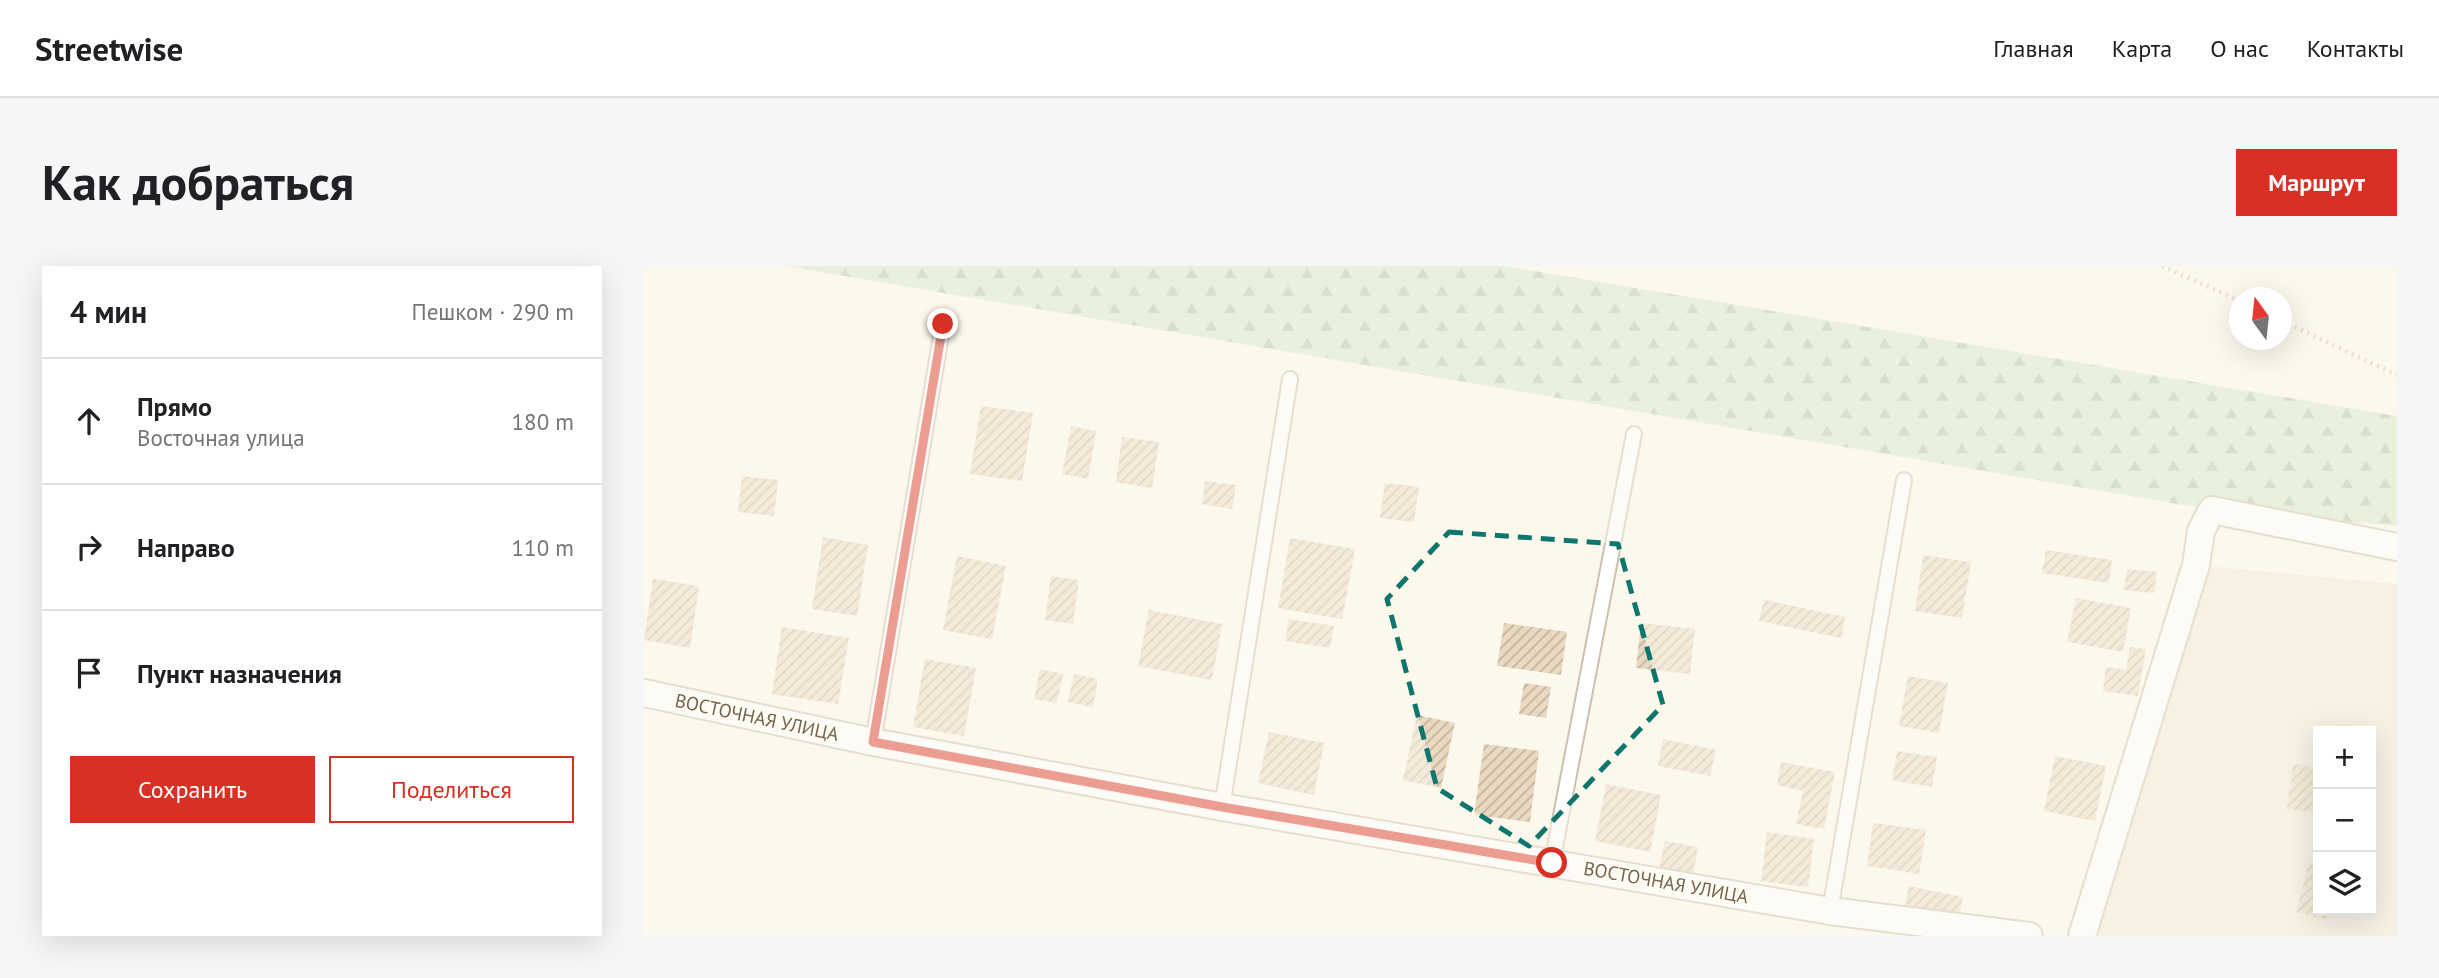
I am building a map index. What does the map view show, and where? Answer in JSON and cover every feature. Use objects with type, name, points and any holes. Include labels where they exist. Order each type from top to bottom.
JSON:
[{"type":"street","points":[[2082,936],[2196,565],[2201,531],[2211,510],[2397,547]]},
{"type":"street","name":"ВОСТОЧНАЯ УЛИЦА","points":[[644,693],[873,742],[1222,807],[1830,911],[2029,936]]},
{"type":"lane","points":[[873,742],[943,324]]},
{"type":"lane","points":[[1222,807],[1290,379]]},
{"type":"lane","points":[[1552,863],[1634,434]]},
{"type":"lane","points":[[1830,911],[1905,480]]},
{"type":"path","points":[[2162,266],[2229,296]]},
{"type":"path","points":[[2292,326],[2397,375]]},
{"type":"highlighted area","points":[[1449,532],[1618,544],[1663,705],[1529,846],[1437,788],[1387,599]]},
{"type":"shaded area","points":[[2196,565],[2397,584],[2397,936],[2087,936]]},
{"type":"green space","points":[[786,266],[1505,266],[2397,416],[2397,526],[2212,510]]},
{"type":"building","points":[[981,406],[1033,413],[1022,481],[970,474]]},
{"type":"building","points":[[1071,426],[1096,431],[1088,479],[1062,474]]},
{"type":"building","points":[[1122,437],[1159,442],[1152,488],[1116,482]]},
{"type":"building","points":[[742,476],[778,480],[774,516],[738,512]]},
{"type":"building","points":[[1205,481],[1236,485],[1232,509],[1202,504]]},
{"type":"building","points":[[1385,483],[1419,487],[1414,522],[1380,518]]},
{"type":"building","points":[[823,537],[868,545],[857,616],[812,609]]},
{"type":"building","points":[[1290,538],[1355,549],[1342,619],[1278,608]]},
{"type":"building","points":[[2046,550],[2112,560],[2109,583],[2042,573]]},
{"type":"building","points":[[1923,555],[1971,562],[1962,618],[1915,611]]},
{"type":"building","points":[[957,556],[1006,566],[992,639],[943,630]]},
{"type":"building","points":[[2127,569],[2157,572],[2154,593],[2124,590]]},
{"type":"building","points":[[1051,576],[1079,580],[1073,624],[1045,620]]},
{"type":"building","points":[[653,579],[699,586],[690,648],[644,640]]},
{"type":"building","points":[[2076,598],[2131,608],[2123,652],[2067,642]]},
{"type":"building","points":[[1764,600],[1845,617],[1841,638],[1759,621]]},
{"type":"building","points":[[1149,610],[1222,624],[1212,680],[1138,666]]},
{"type":"building","points":[[1289,619],[1334,626],[1330,648],[1285,641]]},
{"type":"building","points":[[1504,623],[1567,632],[1561,675],[1497,666]]},
{"type":"building","points":[[1641,623],[1695,629],[1690,674],[1636,668]]},
{"type":"building","points":[[782,627],[849,638],[838,704],[772,694]]},
{"type":"building","points":[[2130,647],[2146,649],[2138,696],[2103,691],[2106,667],[2126,670]]},
{"type":"building","points":[[925,659],[976,668],[964,736],[913,727]]},
{"type":"building","points":[[1040,669],[1063,674],[1057,703],[1034,699]]},
{"type":"building","points":[[1074,674],[1098,679],[1093,707],[1068,702]]},
{"type":"building","points":[[1908,676],[1948,683],[1939,733],[1899,726]]},
{"type":"building","points":[[1524,683],[1551,687],[1546,718],[1519,714]]},
{"type":"building","points":[[1417,715],[1455,723],[1441,788],[1403,780]]},
{"type":"building","points":[[1269,732],[1324,743],[1314,795],[1258,783]]},
{"type":"building","points":[[1663,739],[1716,750],[1710,776],[1658,766]]},
{"type":"building","points":[[1484,744],[1539,751],[1530,822],[1474,815]]},
{"type":"building","points":[[1897,751],[1937,757],[1932,787],[1892,780]]},
{"type":"building","points":[[2055,756],[2106,766],[2095,821],[2044,811]]},
{"type":"building","points":[[1781,762],[1835,772],[1824,829],[1796,824],[1803,791],[1777,785]]},
{"type":"building","points":[[2293,764],[2313,767],[2313,812],[2287,809]]},
{"type":"building","points":[[1606,784],[1661,795],[1650,852],[1595,841]]},
{"type":"building","points":[[1873,823],[1926,830],[1919,874],[1867,866]]},
{"type":"building","points":[[1767,832],[1814,839],[1808,887],[1761,881]]},
{"type":"building","points":[[1665,841],[1698,847],[1693,876],[1659,870]]},
{"type":"building","points":[[2309,862],[2313,863],[2313,915],[2329,915],[2328,920],[2296,912]]},
{"type":"building","points":[[1909,886],[1963,897],[1959,917],[1905,906]]},
{"type":"route","points":[[943,324],[873,742],[1222,807],[1552,863]]}]
